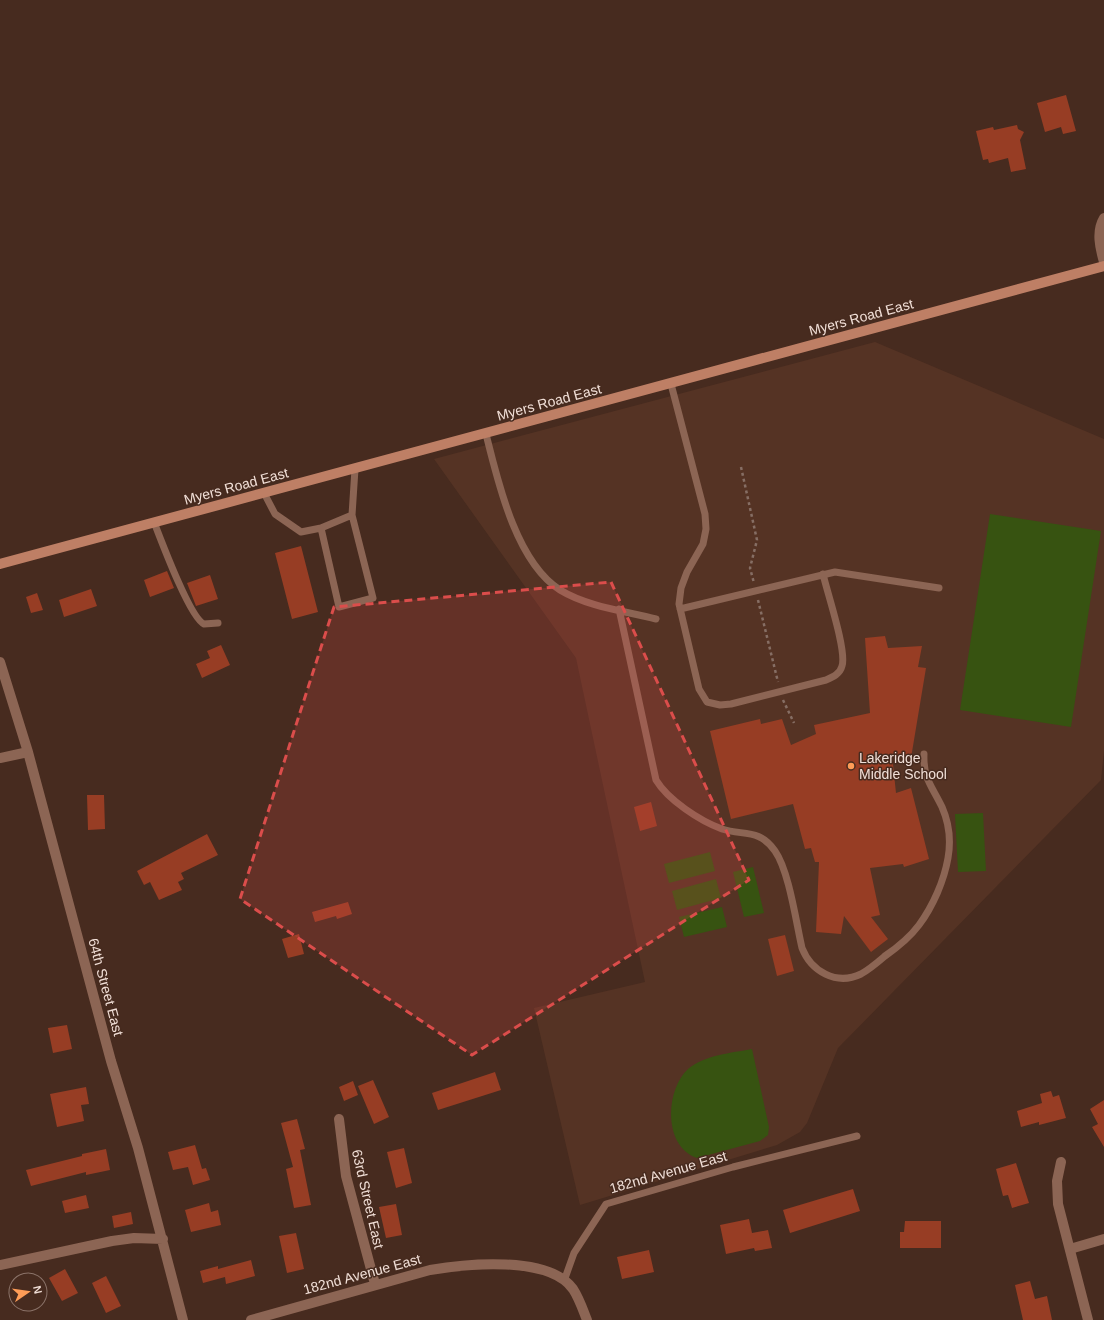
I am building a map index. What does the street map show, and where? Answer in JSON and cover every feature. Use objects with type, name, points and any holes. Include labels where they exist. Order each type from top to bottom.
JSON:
[{"type":"street","points":[[1102,222],[1100,250],[1104,262]]},
{"type":"street","name":"Myers Road East","points":[[0,564],[1104,266]]},
{"type":"street","name":"64th Street East","points":[[0,662],[28,752],[109,1055],[138,1148],[163,1239],[183,1320]]},
{"type":"street","points":[[0,758],[28,752]]},
{"type":"street","name":"63rd Street East","points":[[338,1118],[346,1176],[375,1284]]},
{"type":"street","points":[[1060,1162],[1057,1180],[1058,1204],[1088,1320]]},
{"type":"street","points":[[0,1265],[112,1241],[134,1238],[163,1239]]},
{"type":"street","points":[[1070,1249],[1104,1239]]},
{"type":"street","name":"182nd Avenue East","points":[[251,1320],[375,1284],[430,1270],[460,1265],[493,1264],[528,1267],[547,1272],[564,1281]]},
{"type":"street","points":[[564,1281],[573,1288],[587,1320]]},
{"type":"lane","points":[[671,384],[705,514],[706,529],[703,544],[687,572],[679,604],[701,694],[705,700],[710,704],[732,704],[826,680],[840,672],[843,657],[822,574]]},
{"type":"lane","points":[[486,434],[514,528],[525,551],[542,576],[561,590],[578,598],[656,619]]},
{"type":"lane","points":[[321,528],[339,607],[373,598],[352,515],[355,469]]},
{"type":"lane","points":[[264,493],[275,514],[301,532],[321,528],[352,515]]},
{"type":"lane","points":[[154,522],[179,584],[197,619],[204,624],[218,623]]},
{"type":"lane","points":[[680,609],[835,572],[939,588]]},
{"type":"lane","points":[[619,609],[656,780],[662,789],[672,798],[713,825],[722,829],[754,834],[768,843],[774,850],[783,867],[802,948],[812,966],[822,973],[844,978],[861,974],[913,933],[930,907],[944,873],[950,845],[946,820],[942,808],[925,777],[924,754]]},
{"type":"lane","name":"182nd Avenue East","points":[[564,1281],[574,1253],[606,1204],[733,1167],[857,1136]]},
{"type":"highlighted area","points":[[611,582],[749,880],[472,1055],[240,899],[334,607]]},
{"type":"shaded area","name":"Lakeridge Middle School","points":[[875,342],[1104,439],[1104,751],[1101,780],[838,1048],[807,1123],[800,1132],[777,1145],[580,1205],[534,1008],[645,982],[576,658],[434,459]]},
{"type":"green space","points":[[990,514],[1101,531],[1071,727],[960,710]]},
{"type":"green space","points":[[983,813],[986,871],[958,872],[955,814]]},
{"type":"green space","points":[[710,852],[715,871],[669,883],[664,864]]},
{"type":"green space","points":[[753,867],[764,913],[744,917],[733,872]]},
{"type":"green space","points":[[716,879],[721,898],[677,910],[672,891]]},
{"type":"green space","points":[[722,907],[727,927],[684,937],[679,917]]},
{"type":"green space","points":[[752,1049],[769,1127],[768,1135],[760,1141],[697,1158],[686,1152],[678,1142],[673,1131],[671,1117],[675,1090],[680,1078],[688,1069],[702,1061],[718,1055]]},
{"type":"building","points":[[1066,95],[1076,131],[1063,134],[1061,127],[1045,132],[1037,103]]},
{"type":"building","points":[[1017,125],[1018,129],[1024,132],[1020,140],[1026,169],[1011,172],[1008,158],[989,163],[988,159],[983,160],[976,131],[993,127],[994,130]]},
{"type":"building","points":[[301,546],[318,612],[292,619],[275,553]]},
{"type":"building","points":[[167,571],[174,588],[150,597],[144,580]]},
{"type":"building","points":[[210,575],[218,599],[196,606],[187,583]]},
{"type":"building","points":[[91,589],[97,606],[64,617],[59,600]]},
{"type":"building","points":[[37,593],[43,610],[31,613],[26,597]]},
{"type":"building","points":[[885,636],[888,648],[922,646],[918,667],[926,668],[911,758],[892,755],[896,793],[911,788],[929,859],[904,867],[903,864],[870,868],[880,915],[871,917],[888,939],[871,952],[844,916],[841,934],[816,932],[819,862],[815,862],[811,848],[805,849],[793,804],[731,819],[710,731],[760,719],[761,724],[782,719],[791,745],[816,734],[814,725],[870,713],[865,638]]},
{"type":"building","points":[[221,645],[230,665],[202,678],[196,664],[210,658],[207,651]]},
{"type":"building","points":[[87,795],[104,795],[105,829],[88,830]]},
{"type":"building","points":[[651,802],[657,826],[640,831],[634,807]]},
{"type":"building","points":[[207,834],[218,855],[181,873],[184,879],[178,882],[182,890],[159,900],[150,882],[144,885],[137,871]]},
{"type":"building","points":[[348,902],[352,914],[337,919],[336,916],[315,922],[312,912]]},
{"type":"building","points":[[299,934],[304,954],[288,958],[282,939]]},
{"type":"building","points":[[785,935],[794,971],[777,976],[768,939]]},
{"type":"building","points":[[67,1025],[72,1049],[53,1053],[48,1028]]},
{"type":"building","points":[[495,1072],[501,1090],[438,1110],[432,1093]]},
{"type":"building","points":[[373,1080],[389,1117],[374,1124],[358,1086]]},
{"type":"building","points":[[353,1081],[358,1095],[344,1101],[339,1087]]},
{"type":"building","points":[[86,1087],[89,1104],[81,1105],[84,1121],[57,1127],[50,1094]]},
{"type":"building","points":[[1051,1091],[1053,1097],[1059,1095],[1066,1118],[1039,1125],[1039,1122],[1021,1127],[1017,1111],[1042,1103],[1040,1094]]},
{"type":"building","points":[[1104,1100],[1104,1147],[1092,1127],[1098,1124],[1090,1109]]},
{"type":"building","points":[[297,1119],[305,1149],[300,1150],[311,1205],[294,1208],[286,1169],[293,1167],[281,1123]]},
{"type":"building","points":[[195,1145],[202,1169],[206,1168],[210,1180],[193,1185],[188,1167],[173,1170],[168,1152]]},
{"type":"building","points":[[404,1148],[412,1183],[396,1188],[387,1152]]},
{"type":"building","points":[[106,1149],[110,1170],[86,1175],[86,1172],[31,1186],[26,1170],[82,1156],[82,1154]]},
{"type":"building","points":[[1016,1163],[1029,1203],[1012,1208],[1008,1195],[1003,1196],[996,1169]]},
{"type":"building","points":[[853,1189],[860,1211],[790,1233],[783,1210]]},
{"type":"building","points":[[86,1195],[89,1208],[65,1213],[62,1201]]},
{"type":"building","points":[[209,1203],[211,1212],[218,1210],[221,1225],[191,1232],[185,1210]]},
{"type":"building","points":[[396,1204],[402,1235],[386,1238],[379,1207]]},
{"type":"building","points":[[131,1212],[133,1224],[114,1228],[112,1216]]},
{"type":"building","points":[[749,1219],[752,1233],[768,1230],[772,1248],[755,1251],[754,1248],[726,1254],[720,1225]]},
{"type":"building","points":[[905,1221],[941,1221],[941,1248],[900,1248],[900,1232],[904,1232]]},
{"type":"building","points":[[296,1233],[304,1269],[287,1273],[279,1236]]},
{"type":"building","points":[[649,1250],[654,1272],[622,1279],[617,1257]]},
{"type":"building","points":[[251,1260],[255,1276],[226,1284],[225,1277],[203,1283],[200,1271],[218,1266],[218,1269]]},
{"type":"building","points":[[65,1269],[78,1293],[62,1301],[49,1278]]},
{"type":"building","points":[[106,1276],[121,1306],[106,1313],[92,1283]]},
{"type":"building","points":[[1030,1281],[1035,1299],[1047,1296],[1052,1320],[1023,1320],[1015,1285]]},
{"type":"place","name":"Lakeridge Middle School","points":[[851,766]]}]
